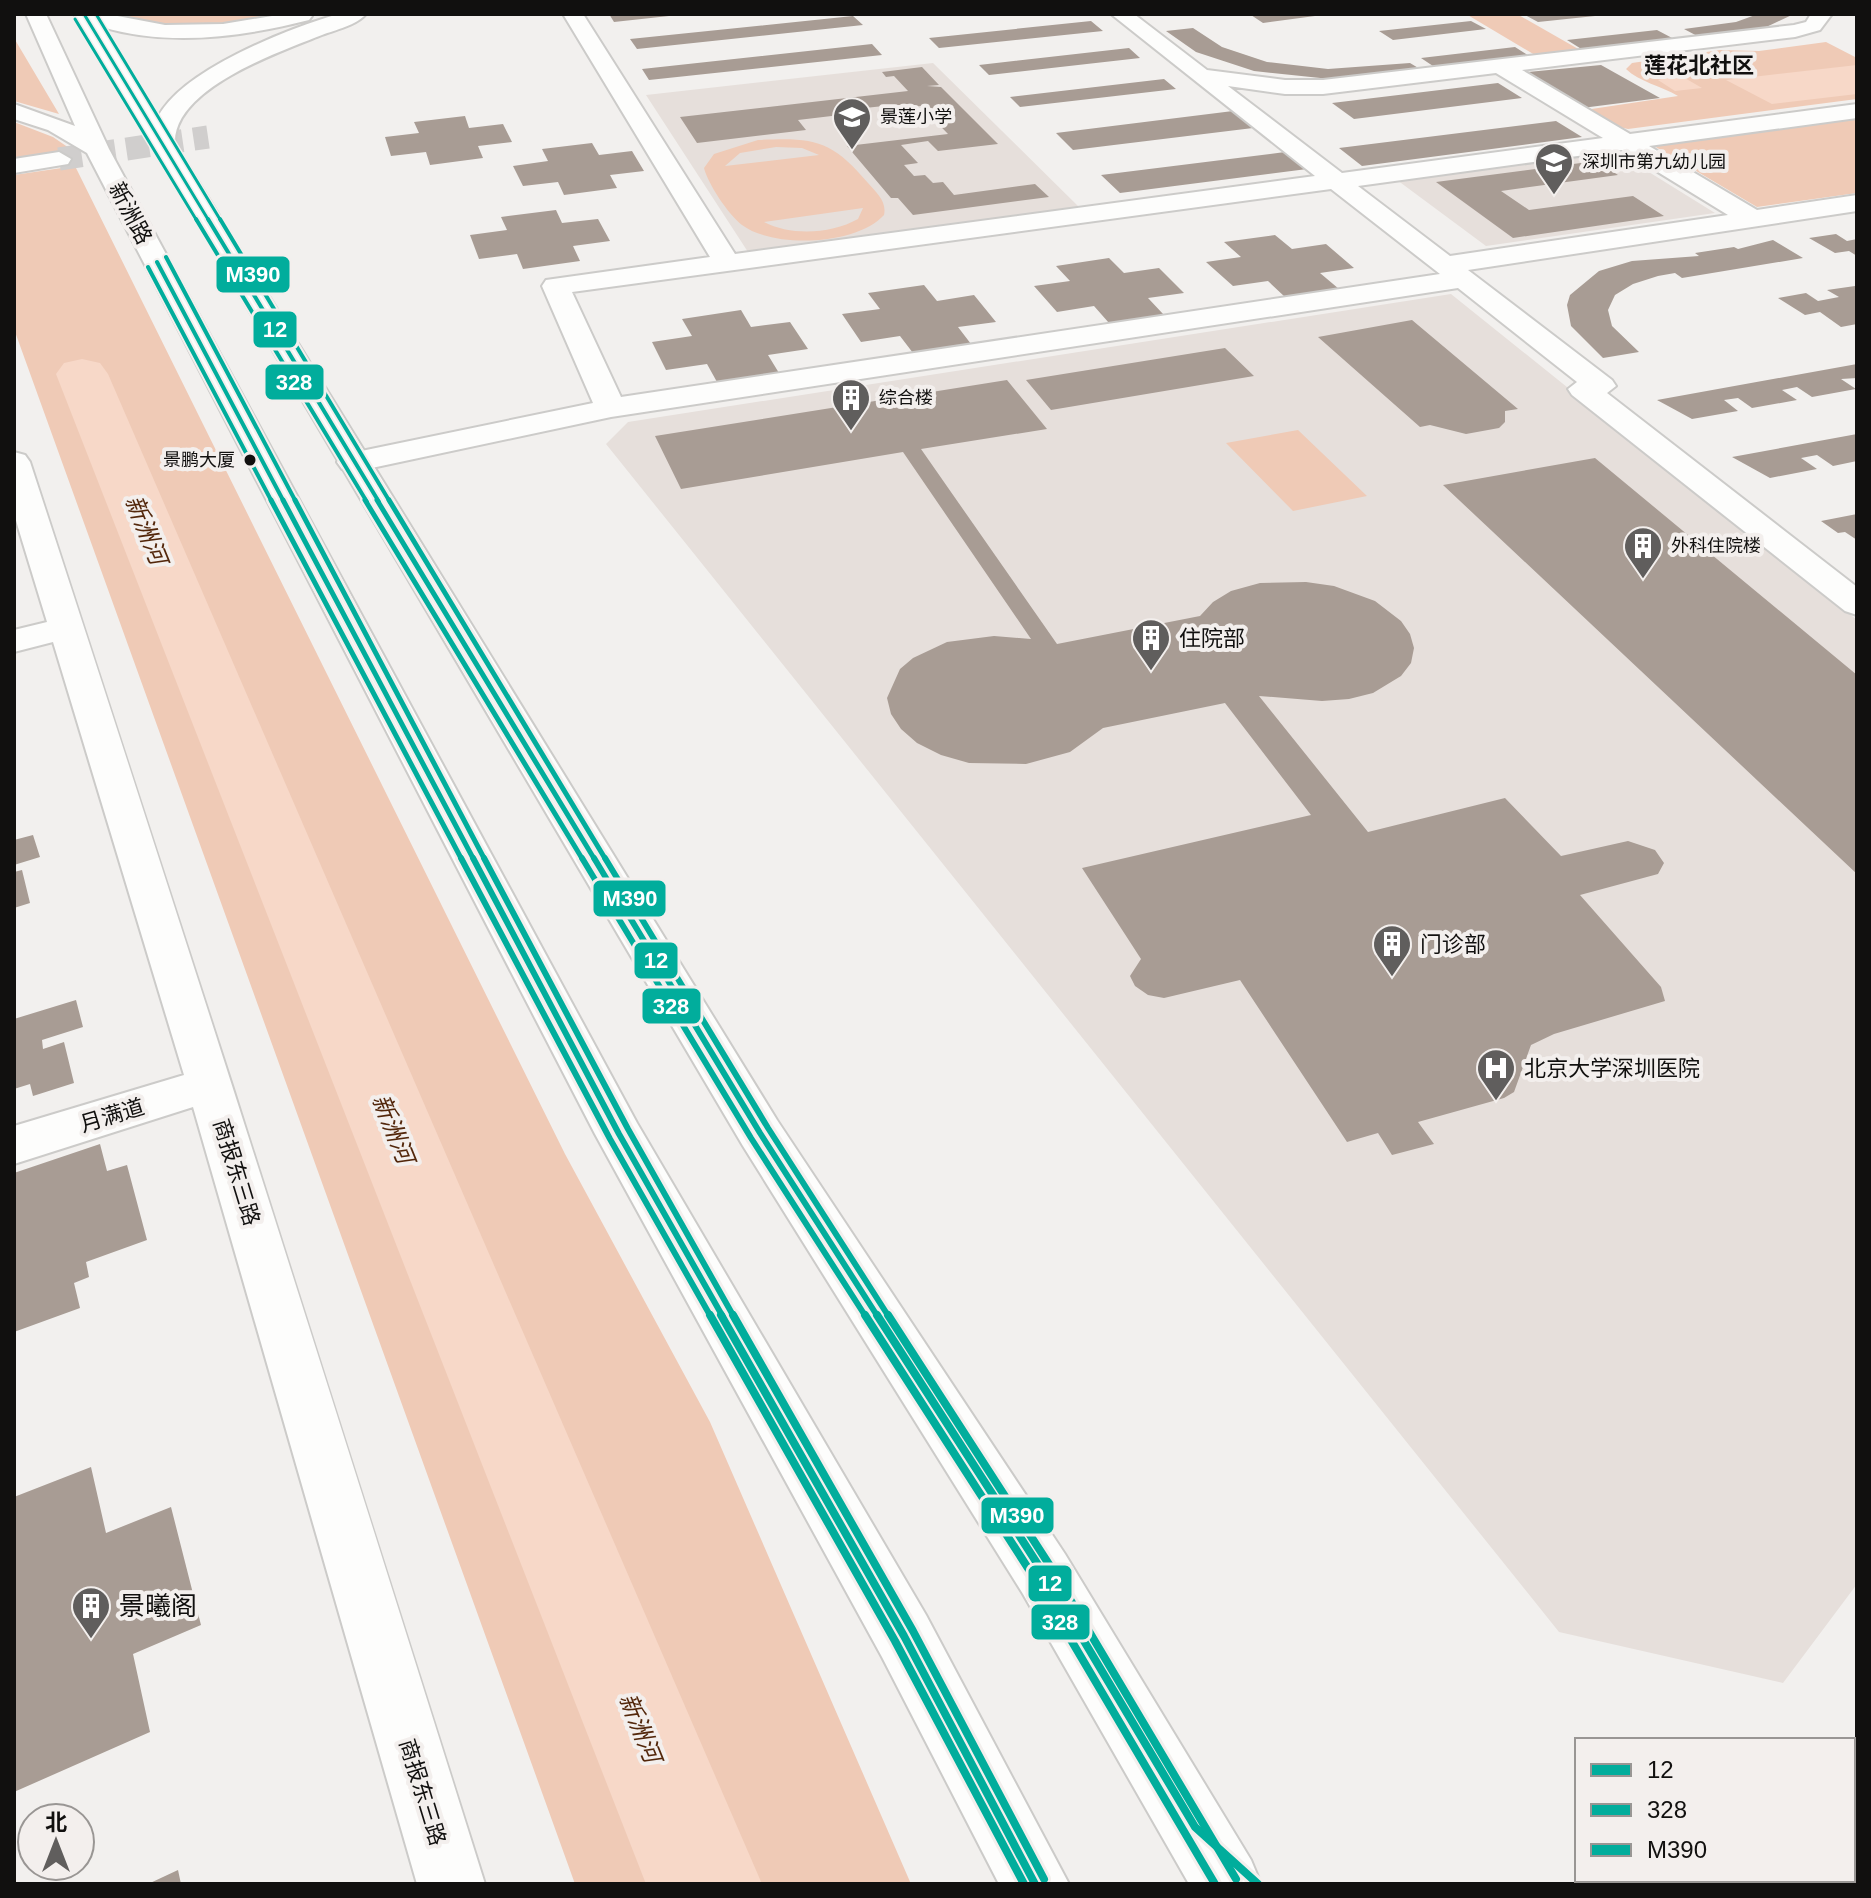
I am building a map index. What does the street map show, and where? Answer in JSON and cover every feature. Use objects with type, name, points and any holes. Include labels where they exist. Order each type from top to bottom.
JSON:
[{"type":"street","name":"新洲路","points":[[36,14],[78,154],[619,1134],[904,1636],[1035,1884]]},
{"type":"street","points":[[86,14],[132,27],[188,30],[251,26],[308,14]]},
{"type":"street","points":[[86,14],[163,149],[760,1133],[1011,1521],[1227,1884]]},
{"type":"street","points":[[163,149],[163,130],[173,111],[210,78],[240,62],[356,14]]},
{"type":"street","points":[[573,14],[727,263]]},
{"type":"street","points":[[1121,14],[1601,386],[1583,389],[1857,604]]},
{"type":"street","points":[[1199,75],[1285,87],[1323,87],[1795,31],[1813,26],[1822,14]]},
{"type":"street","points":[[1502,67],[1753,219]]},
{"type":"street","points":[[14,111],[56,125],[78,154],[14,166]]},
{"type":"street","points":[[611,408],[556,286],[1857,111]]},
{"type":"street","points":[[353,462],[611,408],[1454,272],[1857,203]]},
{"type":"street","name":"商报东三路","points":[[14,462],[208,1075],[451,1884]]},
{"type":"street","points":[[14,641],[67,628]]},
{"type":"street","name":"月满道","points":[[14,1126],[208,1075]]},
{"type":"street","name":"月满道","points":[[14,1145],[208,1075]]},
{"type":"street","points":[[1195,1827],[1258,1884]]},
{"type":"shaded area","points":[[113,14],[283,14],[219,24],[176,25],[154,24]]},
{"type":"shaded area","points":[[1466,14],[1517,14],[1580,50],[1535,55]]},
{"type":"shaded area","points":[[14,38],[59,114],[14,101]]},
{"type":"shaded area","points":[[1826,42],[1857,58],[1857,99],[1628,129],[1610,125],[1585,110],[1678,96],[1631,73],[1626,69],[1632,63],[1720,50],[1759,51]]},
{"type":"shaded area","name":"景莲小学","points":[[933,63],[1079,207],[748,252],[646,95]]},
{"type":"shaded area","points":[[1857,65],[1857,94],[1772,104],[1726,80]]},
{"type":"shaded area","points":[[1654,67],[1671,70],[1676,77],[1683,77],[1702,88],[1675,91],[1658,80],[1666,78],[1645,70]]},
{"type":"shaded area","points":[[1857,119],[1857,193],[1757,207],[1654,146]]},
{"type":"shaded area","points":[[14,122],[53,137],[72,150],[14,159]]},
{"type":"shaded area","points":[[794,139],[820,144],[844,158],[875,190],[883,202],[884,215],[855,233],[836,238],[794,240],[756,233],[737,220],[710,182],[704,168],[714,154],[758,140]],"holes":[[[776,147],[802,148],[819,155],[725,166],[740,153]],[[863,208],[858,219],[824,230],[786,230],[764,222]]]},
{"type":"shaded area","name":"深圳市第九幼儿园","points":[[1615,151],[1715,213],[1486,246],[1397,180]]},
{"type":"shaded area","points":[[75,166],[565,1154],[710,1422],[911,1884],[575,1884],[14,329],[14,175]]},
{"type":"shaded area","name":"北京大学深圳医院","points":[[1451,294],[1857,620],[1857,1584],[1783,1683],[1559,1632],[606,444],[628,422]]},
{"type":"shaded area","points":[[1298,430],[1367,496],[1293,511],[1226,443]]},
{"type":"building","points":[[609,14],[669,14],[669,16],[614,22]]},
{"type":"building","points":[[1256,14],[1330,14],[1263,23],[1251,15]]},
{"type":"building","points":[[1523,14],[1594,14],[1595,16],[1538,22]]},
{"type":"building","points":[[1758,14],[1794,14],[1760,30],[1701,38],[1684,29],[1736,22]]},
{"type":"building","points":[[853,16],[863,25],[637,49],[630,39]]},
{"type":"building","points":[[1091,21],[1103,31],[939,48],[929,38]]},
{"type":"building","points":[[1471,21],[1486,29],[1393,40],[1379,31]]},
{"type":"building","points":[[1193,28],[1222,47],[1267,62],[1328,69],[1410,63],[1425,72],[1330,79],[1254,71],[1196,52],[1166,31]]},
{"type":"building","points":[[1657,30],[1674,39],[1583,50],[1567,40]]},
{"type":"building","points":[[872,44],[882,55],[649,80],[642,69]]},
{"type":"building","points":[[1515,47],[1531,57],[1436,68],[1421,58]]},
{"type":"building","points":[[1129,48],[1140,58],[989,75],[979,65]]},
{"type":"building","points":[[1601,65],[1660,98],[1582,108],[1526,76],[1528,72]]},
{"type":"building","points":[[922,67],[939,85],[927,86],[941,87],[998,144],[938,151],[928,141],[901,145],[918,163],[904,165],[914,176],[925,175],[933,183],[943,182],[954,195],[1035,184],[1049,197],[913,215],[898,198],[891,198],[847,146],[948,134],[921,106],[898,109],[893,105],[837,111],[840,115],[798,120],[806,130],[697,143],[680,117],[908,91],[894,76],[886,77],[882,72]]},
{"type":"building","points":[[1164,79],[1176,89],[1020,107],[1010,97]]},
{"type":"building","points":[[1498,83],[1522,98],[1354,119],[1332,103]]},
{"type":"building","points":[[1233,111],[1253,128],[1073,150],[1056,133]]},
{"type":"building","points":[[465,116],[469,128],[503,124],[512,142],[478,146],[483,158],[430,165],[426,152],[391,156],[385,137],[419,133],[414,122]]},
{"type":"building","points":[[1556,121],[1582,137],[1362,166],[1339,148]]},
{"type":"building","points":[[592,143],[599,155],[632,151],[644,171],[610,175],[617,188],[564,195],[558,182],[523,186],[513,166],[548,161],[542,149]]},
{"type":"building","points":[[1285,152],[1307,169],[1120,193],[1101,175]]},
{"type":"building","points":[[1596,161],[1618,175],[1501,191],[1529,210],[1633,196],[1664,216],[1513,238],[1436,182]]},
{"type":"building","points":[[556,210],[562,223],[598,219],[610,241],[573,246],[580,261],[523,269],[517,254],[479,259],[470,235],[507,230],[501,217]]},
{"type":"building","points":[[1836,234],[1847,241],[1857,239],[1857,256],[1849,251],[1835,253],[1809,238]]},
{"type":"building","points":[[1275,235],[1292,249],[1326,244],[1354,268],[1320,273],[1339,289],[1285,297],[1268,281],[1233,286],[1206,262],[1241,257],[1224,242]]},
{"type":"building","points":[[1773,240],[1803,258],[1682,278],[1675,273],[1658,276],[1633,284],[1615,295],[1608,310],[1612,326],[1639,352],[1603,358],[1571,326],[1567,305],[1570,295],[1599,271],[1632,261],[1699,256],[1695,253],[1738,249]]},
{"type":"building","points":[[1109,258],[1124,273],[1159,268],[1184,293],[1148,298],[1164,315],[1109,323],[1094,306],[1057,312],[1034,286],[1070,281],[1056,266]]},
{"type":"building","points":[[924,285],[937,301],[974,295],[996,322],[958,327],[971,344],[913,353],[900,336],[861,342],[842,314],[880,309],[868,293]]},
{"type":"building","points":[[1855,286],[1857,324],[1841,327],[1820,312],[1805,315],[1778,298],[1806,293],[1818,301],[1839,297],[1827,290]]},
{"type":"building","points":[[741,310],[751,327],[790,322],[808,349],[768,355],[779,373],[717,382],[707,364],[666,370],[652,342],[692,336],[682,319]]},
{"type":"building","points":[[1412,320],[1518,409],[1505,411],[1505,422],[1499,428],[1466,434],[1430,425],[1420,427],[1318,337]]},
{"type":"building","points":[[1225,348],[1254,376],[1051,410],[1026,380]]},
{"type":"building","points":[[1857,364],[1857,378],[1841,379],[1856,389],[1812,397],[1797,387],[1782,390],[1797,400],[1752,408],[1738,398],[1724,400],[1738,411],[1692,419],[1657,400]]},
{"type":"building","points":[[1007,380],[1047,429],[921,449],[1057,644],[1200,616],[1213,602],[1231,591],[1260,583],[1306,582],[1334,586],[1375,601],[1401,621],[1410,634],[1414,648],[1411,663],[1401,676],[1373,693],[1349,699],[1322,701],[1259,696],[1368,832],[1505,798],[1561,856],[1628,841],[1655,850],[1664,863],[1658,874],[1580,895],[1661,987],[1665,1001],[1554,1034],[1531,1045],[1514,1092],[1504,1098],[1418,1122],[1434,1144],[1392,1155],[1378,1133],[1347,1142],[1240,980],[1164,998],[1148,995],[1135,986],[1130,976],[1141,959],[1082,868],[1311,815],[1225,703],[1103,728],[1070,752],[1026,764],[969,763],[941,755],[917,743],[901,729],[891,714],[887,698],[900,669],[913,658],[947,642],[994,636],[1031,639],[903,452],[681,489],[655,436]]},
{"type":"building","points":[[1857,434],[1857,461],[1833,466],[1817,455],[1801,458],[1817,469],[1770,478],[1732,457]]},
{"type":"building","name":"外科住院楼","points":[[1595,458],[1857,675],[1857,874],[1443,485]]},
{"type":"building","points":[[1857,514],[1857,540],[1845,532],[1838,533],[1821,521]]},
{"type":"building","points":[[33,835],[40,857],[14,865],[14,840]]},
{"type":"building","points":[[22,870],[30,903],[14,908],[14,872]]},
{"type":"building","points":[[76,1000],[83,1027],[42,1040],[43,1049],[64,1042],[74,1083],[33,1096],[30,1084],[14,1089],[14,1019]]},
{"type":"building","points":[[100,1144],[107,1171],[127,1165],[147,1240],[86,1262],[89,1277],[74,1283],[80,1308],[14,1332],[14,1173]]},
{"type":"building","name":"景曦阁","points":[[91,1467],[106,1533],[171,1507],[201,1625],[133,1654],[150,1732],[14,1792],[14,1497]]},
{"type":"building","points":[[178,1870],[181,1884],[148,1884]]},
{"type":"waterway","name":"新洲河","points":[[82,374],[704,1884]]},
{"type":"tunnel","points":[[59,159],[208,137]]},
{"type":"transit line","name":"12","points":[[84,14],[760,1133],[1044,1574],[1195,1827],[1258,1884]]},
{"type":"transit line","name":"M390","points":[[96,14],[768,1128],[1052,1569],[1236,1879]]},
{"type":"transit line","name":"328","points":[[75,19],[751,1138],[1035,1579],[1215,1884]]},
{"type":"transit line","name":"M390","points":[[166,257],[628,1129],[913,1631],[1044,1879]]},
{"type":"transit line","name":"12","points":[[157,262],[619,1134],[904,1636],[1035,1884]]},
{"type":"transit line","name":"328","points":[[148,267],[610,1139],[895,1641],[1024,1884]]},
{"type":"place","name":"景莲小学","points":[[852,151]]},
{"type":"place","name":"深圳市第九幼儿园","points":[[1554,196]]},
{"type":"place","name":"综合楼","points":[[851,432]]},
{"type":"place","name":"景鹏大厦","points":[[250,460]]},
{"type":"place","name":"外科住院楼","points":[[1643,580]]},
{"type":"place","name":"住院部","points":[[1151,672]]},
{"type":"place","name":"门诊部","points":[[1392,978]]},
{"type":"place","name":"北京大学深圳医院","points":[[1496,1102]]},
{"type":"place","name":"景曦阁","points":[[91,1640]]},
{"type":"district","name":"莲花北社区","points":[[1699,65]]}]
